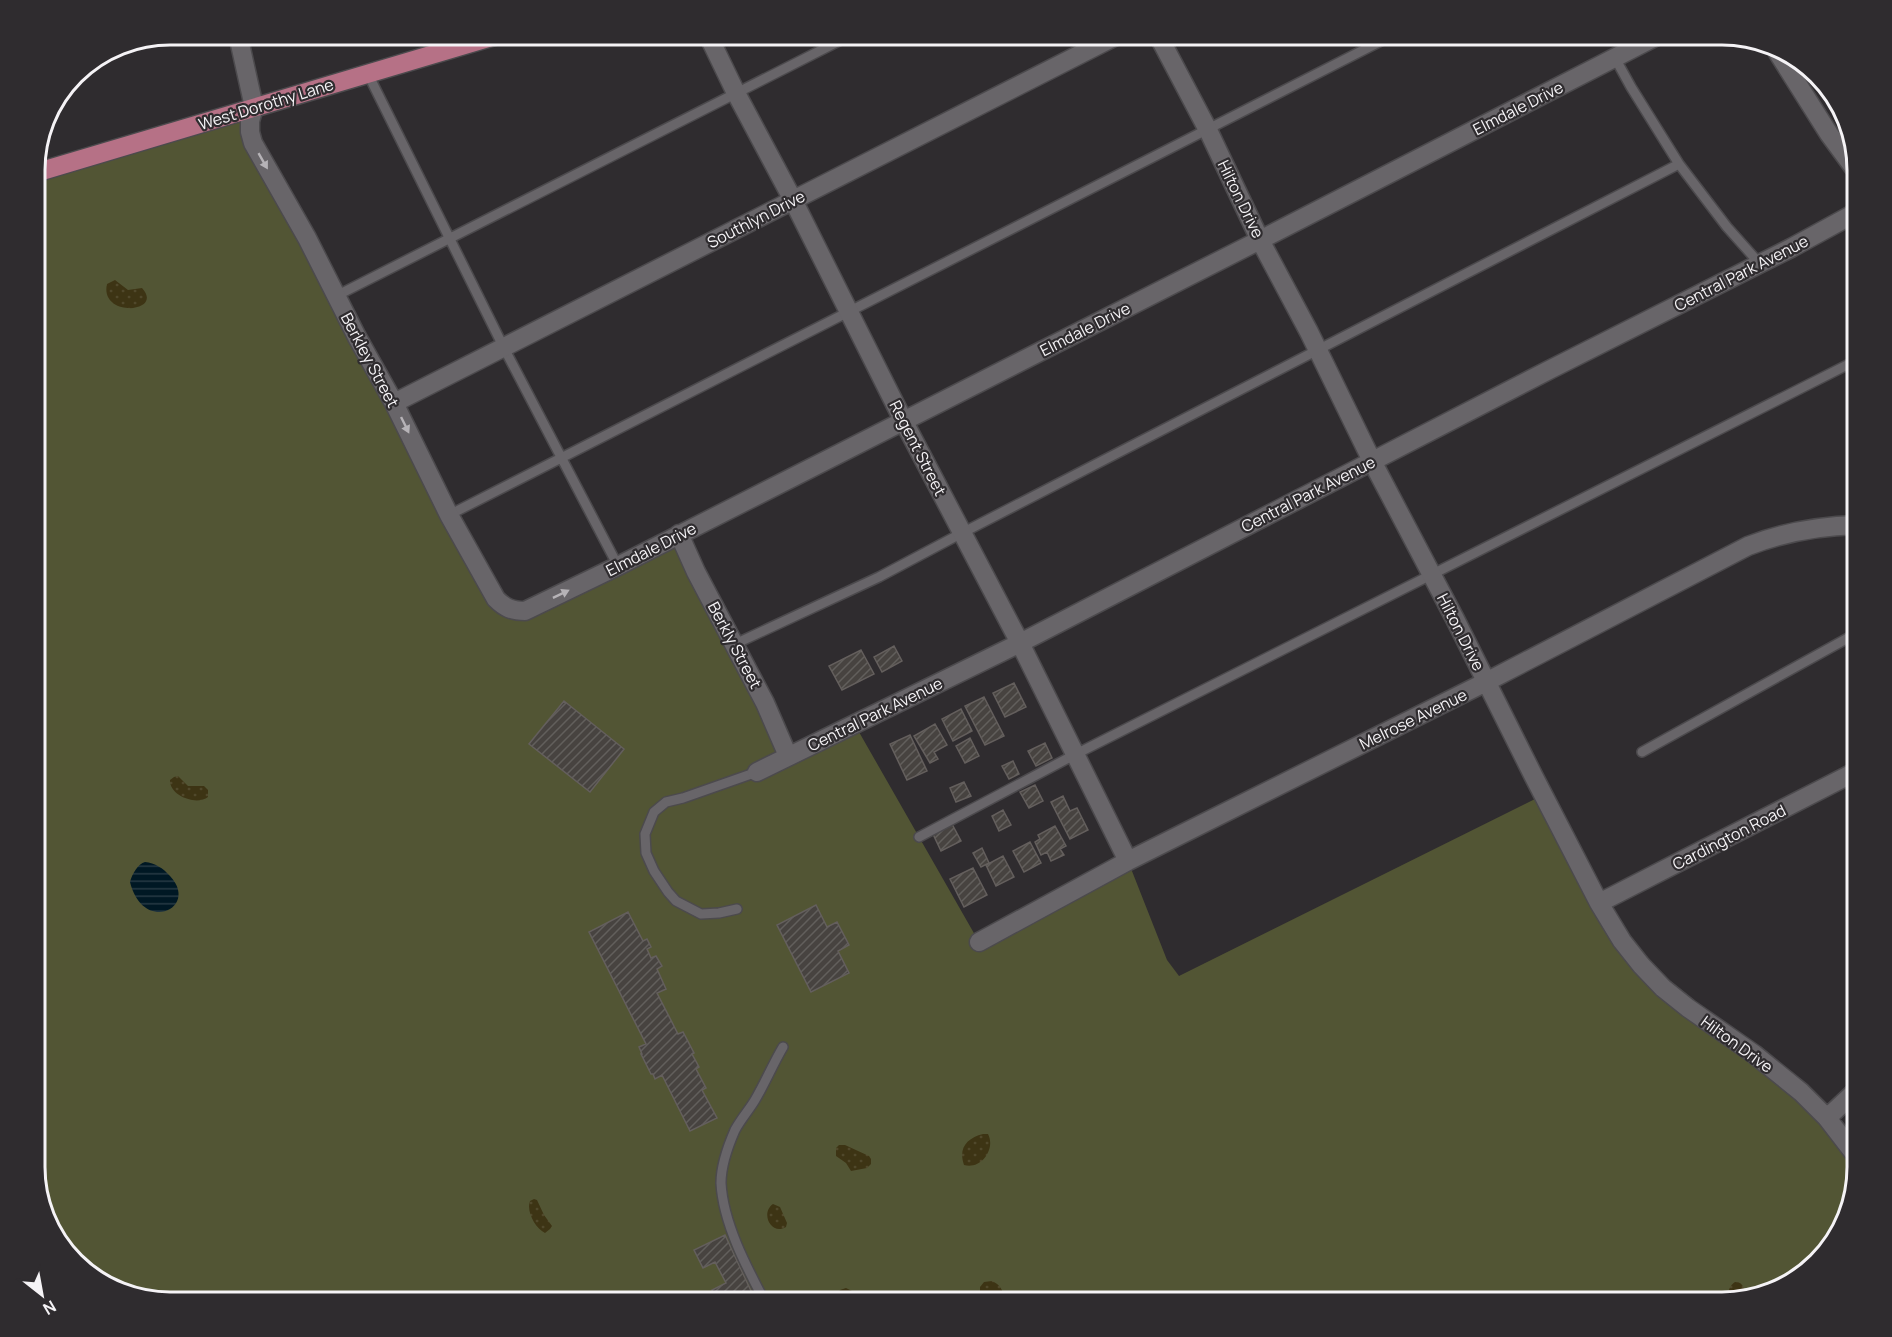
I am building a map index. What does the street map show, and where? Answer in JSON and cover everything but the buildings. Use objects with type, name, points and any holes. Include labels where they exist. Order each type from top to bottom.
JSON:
[{"type":"main road","name":"West Dorothy Lane","points":[[45,170],[460,45]]},
{"type":"street","name":"Berkley Street","points":[[240,45],[254,107],[250,121],[253,144],[307,238],[449,515],[496,599],[507,608]]},
{"type":"street","name":"Regent Street","points":[[713,45],[903,420],[1020,643],[1128,861]]},
{"type":"street","name":"Southlyn Drive","points":[[394,404],[1096,45]]},
{"type":"street","name":"Hilton Drive","points":[[1164,45],[1372,461],[1599,903],[1622,941],[1663,988],[1754,1054],[1801,1092],[1827,1118],[1847,1144]]},
{"type":"street","name":"Elmdale Drive","points":[[507,608],[515,611],[530,610],[1639,45]]},
{"type":"street","points":[[1783,61],[1846,157]]},
{"type":"street","name":"Central Park Avenue","points":[[756,772],[1020,643],[1847,217]]},
{"type":"street","name":"Melrose Avenue","points":[[979,942],[1128,861],[1486,682],[1748,546],[1802,529],[1847,522]]},
{"type":"street","name":"Berkly Street","points":[[679,534],[696,572],[765,703],[788,756]]},
{"type":"street","name":"Cardington Road","points":[[1599,903],[1847,776]]},
{"type":"street","points":[[1827,1118],[1847,1099]]},
{"type":"lane","points":[[336,296],[830,45]]},
{"type":"lane","points":[[449,515],[1371,45]]},
{"type":"lane","points":[[1615,58],[1679,164],[1727,227],[1760,264]]},
{"type":"lane","points":[[368,74],[504,348],[618,566]]},
{"type":"lane","points":[[735,644],[879,577],[962,532],[1679,164]]},
{"type":"lane","points":[[919,837],[1076,754],[1847,365]]},
{"type":"lane","points":[[1642,752],[1847,639]]},
{"type":"lane","points":[[737,909],[701,914],[676,902],[659,879],[646,852],[645,834],[654,812],[666,802],[756,772]]},
{"type":"lane","points":[[760,1292],[731,1229],[721,1182],[724,1163],[734,1132],[755,1100],[783,1047]]},
{"type":"green space","points":[[254,107],[250,121],[449,515],[515,611],[679,534],[787,756],[855,725],[979,942],[1128,861],[1167,960],[1179,976],[1543,795],[1641,965],[1754,1054],[1847,1147],[1845,1192],[1826,1237],[1798,1266],[1777,1279],[1747,1290],[1722,1292],[170,1292],[145,1290],[100,1271],[66,1237],[49,1200],[45,1175],[45,170]]},
{"type":"sand","points":[[115,280],[128,290],[142,288],[147,296],[145,303],[139,307],[130,308],[121,307],[112,302],[107,295],[107,284]]},
{"type":"sand","points":[[178,776],[188,786],[204,786],[208,790],[208,797],[203,800],[191,800],[179,795],[171,786],[170,780]]},
{"type":"sand","points":[[988,1134],[990,1140],[985,1157],[976,1164],[964,1165],[962,1154],[965,1145],[972,1138]]},
{"type":"sand","points":[[839,1145],[845,1145],[869,1156],[871,1164],[867,1168],[851,1171],[846,1163],[836,1156],[836,1148]]},
{"type":"sand","points":[[537,1200],[552,1226],[545,1233],[530,1214],[530,1201]]},
{"type":"sand","points":[[773,1204],[780,1207],[787,1223],[786,1227],[776,1228],[769,1222],[767,1213]]},
{"type":"sand","points":[[992,1281],[1002,1292],[980,1292],[980,1287],[984,1282]]},
{"type":"sand","points":[[1738,1282],[1744,1290],[1729,1292],[1731,1286]]},
{"type":"sand","points":[[846,1288],[854,1292],[839,1292]]},
{"type":"water","points":[[145,862],[165,871],[177,888],[178,898],[174,906],[166,911],[156,912],[146,908],[137,898],[130,882],[136,870]]}]
